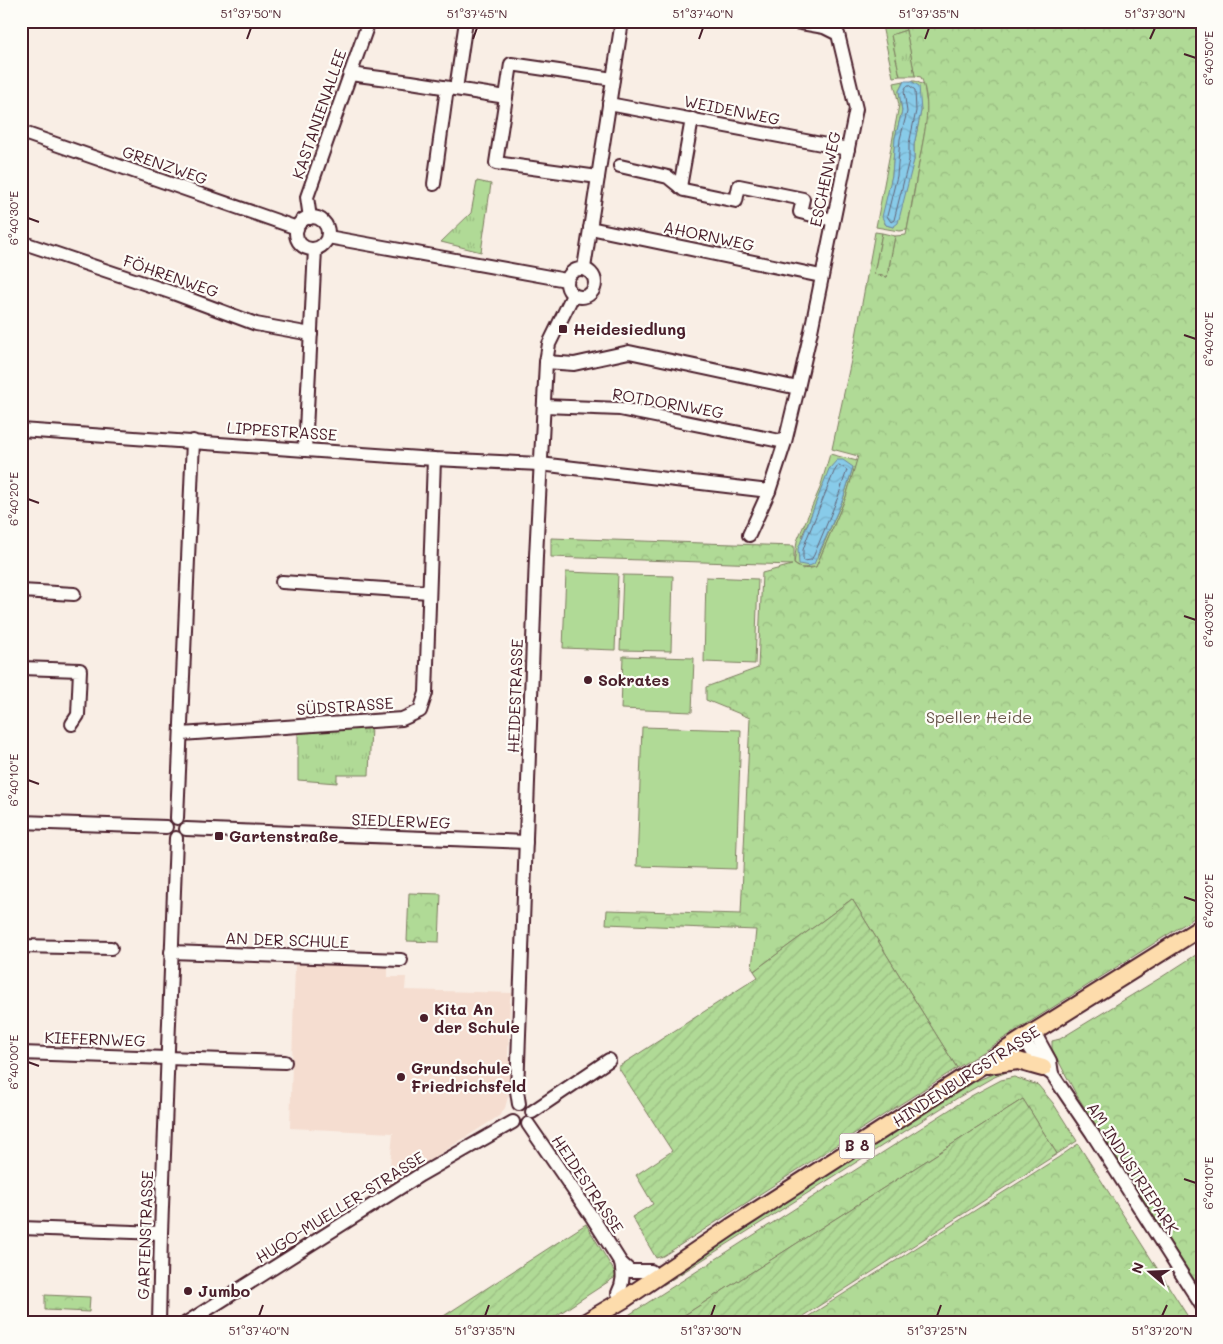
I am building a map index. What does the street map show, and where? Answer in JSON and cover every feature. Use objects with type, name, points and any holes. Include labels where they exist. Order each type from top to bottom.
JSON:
[{"type":"main road","name":"HINDENBURGSTRASSE","points":[[584,1323],[656,1279],[731,1227],[982,1065],[1202,927]]},
{"type":"main road","points":[[982,1065],[1018,1061],[1048,1071]]},
{"type":"main road","name":"HINDENBURGSTRASSE","points":[[577,1323],[651,1272],[731,1227]]},
{"type":"street","name":"KASTANIENALLEE","points":[[310,218],[307,197],[368,21]]},
{"type":"street","points":[[434,184],[466,21]]},
{"type":"street","points":[[584,268],[622,21]]},
{"type":"street","name":"ESCHENWEG","points":[[790,21],[824,27],[838,34],[856,109],[798,388]]},
{"type":"street","points":[[598,177],[496,163],[511,64],[613,79]]},
{"type":"street","points":[[350,74],[452,88],[506,98]]},
{"type":"street","name":"WEIDENWEG","points":[[609,104],[848,148]]},
{"type":"street","points":[[680,187],[692,119]]},
{"type":"street","name":"GRENZWEG","points":[[21,132],[297,228]]},
{"type":"street","points":[[620,166],[668,177],[684,190],[736,201],[738,186],[803,199],[800,212],[833,220]]},
{"type":"street","points":[[310,218],[319,219],[328,230],[328,236],[324,244],[315,249],[304,247],[300,244],[296,234],[297,228],[302,221],[310,218]]},
{"type":"street","name":"AHORNWEG","points":[[590,228],[821,276]]},
{"type":"street","points":[[328,236],[566,280]]},
{"type":"street","name":"FÖHRENWEG","points":[[21,242],[173,293],[256,324],[311,334]]},
{"type":"street","points":[[305,450],[315,249]]},
{"type":"street","points":[[584,268],[594,276],[593,290],[582,297],[573,295],[568,288],[566,280],[574,270],[584,268]]},
{"type":"street","name":"HEIDESTRASSE","points":[[513,1122],[511,1112],[518,1104],[540,464],[546,362],[548,344],[573,295]]},
{"type":"street","points":[[546,362],[574,364],[629,352],[798,388],[785,442],[769,491],[749,535]]},
{"type":"street","name":"ROTDORNWEG","points":[[544,406],[620,409],[785,442]]},
{"type":"street","name":"LIPPESTRASSE","points":[[21,430],[434,459],[540,464]]},
{"type":"street","points":[[177,818],[192,441]]},
{"type":"street","name":"SÜDSTRASSE","points":[[181,734],[402,719],[420,711],[426,693],[434,459]]},
{"type":"street","points":[[540,464],[769,491]]},
{"type":"street","points":[[282,582],[429,592]]},
{"type":"street","points":[[21,591],[74,594]]},
{"type":"street","points":[[21,668],[80,670],[78,715],[72,724]]},
{"type":"street","points":[[177,818],[182,820],[186,829],[184,834],[176,838],[170,837],[166,827],[168,822],[177,818]]},
{"type":"street","points":[[21,822],[166,827]]},
{"type":"street","name":"SIEDLERWEG","points":[[186,829],[526,842]]},
{"type":"street","name":"GARTENSTRASSE","points":[[159,1323],[176,838]]},
{"type":"street","points":[[21,946],[110,948]]},
{"type":"street","name":"AN DER SCHULE","points":[[171,952],[401,960]]},
{"type":"street","name":"AM INDUSTRIEPARK","points":[[1028,1036],[1048,1071],[1092,1133],[1202,1306]]},
{"type":"street","name":"KIEFERNWEG","points":[[21,1053],[168,1058]]},
{"type":"street","points":[[168,1058],[285,1062]]},
{"type":"street","points":[[513,1122],[518,1126],[609,1060]]},
{"type":"street","name":"HEIDESTRASSE","points":[[518,1104],[526,1104],[530,1118],[621,1263]]},
{"type":"street","name":"HUGO-MUELLER-STRASSE","points":[[186,1323],[420,1175],[513,1122]]},
{"type":"street","points":[[21,1228],[161,1233]]},
{"type":"street","points":[[621,1263],[630,1271],[651,1272]]},
{"type":"street","points":[[618,1293],[622,1286],[623,1274],[621,1263]]},
{"type":"shaded area","name":"Grundschule Friedrichsfeld","points":[[300,960],[315,961],[317,964],[388,967],[388,977],[406,977],[405,990],[513,993],[510,998],[508,1056],[511,1063],[509,1092],[505,1108],[499,1116],[388,1187],[393,1133],[290,1128],[295,964]]},
{"type":"green space","points":[[881,21],[884,21],[885,25],[899,26],[899,21],[904,21],[906,30],[891,35],[900,76],[893,77]]},
{"type":"green space","name":"Speller Heide","points":[[904,21],[1202,21],[1202,913],[957,1068],[852,899],[754,971],[752,968],[756,930],[606,924],[607,910],[741,914],[750,718],[706,700],[706,687],[758,668],[762,573],[792,565],[551,557],[551,538],[794,546],[794,564],[804,568],[816,567],[846,497],[858,456],[832,449],[855,342],[875,232],[882,233],[874,274],[887,277],[895,236],[906,235],[924,137],[926,97],[921,77],[915,76]]},
{"type":"green space","points":[[906,30],[915,76],[900,76],[891,35]]},
{"type":"green space","points":[[904,81],[899,91],[902,111],[895,138],[892,175],[884,222],[886,225],[893,227],[914,160],[914,145],[921,111],[916,84],[911,81],[924,85],[927,119],[907,230],[899,231],[876,227],[899,105],[894,83]]},
{"type":"green space","points":[[477,181],[491,184],[481,252],[441,242],[471,213]]},
{"type":"green space","points":[[882,233],[895,236],[887,277],[874,274]]},
{"type":"green space","points":[[830,454],[857,461],[846,497],[816,567],[801,568],[794,564],[797,541],[820,488]],"holes":[[[853,467],[843,499],[818,557],[802,536],[818,499]]]},
{"type":"green space","points":[[566,572],[618,574],[615,650],[563,648]]},
{"type":"green space","points":[[623,575],[673,576],[671,651],[620,650]]},
{"type":"green space","points":[[706,577],[758,579],[755,664],[704,662]]},
{"type":"green space","points":[[623,656],[694,658],[692,712],[621,709]]},
{"type":"green space","points":[[371,726],[369,775],[337,775],[337,783],[298,780],[298,731]]},
{"type":"green space","points":[[642,727],[741,730],[736,869],[637,866]]},
{"type":"green space","points":[[409,893],[441,894],[439,942],[407,941]]},
{"type":"green space","points":[[852,899],[957,1068],[663,1256],[656,1258],[632,1217],[653,1204],[636,1175],[672,1151],[618,1067],[758,977],[754,971]]},
{"type":"green space","points":[[1202,951],[1202,1292],[1076,1094],[1052,1049],[1052,1041],[1060,1039]]},
{"type":"green space","points":[[1014,1069],[992,1078],[959,1097],[663,1285],[660,1280],[964,1086],[1000,1071]]},
{"type":"green space","points":[[1014,1077],[1038,1085],[1053,1103],[1077,1141],[1057,1154],[1023,1099],[672,1323],[616,1323],[971,1096],[1001,1080]]},
{"type":"green space","points":[[1023,1099],[1057,1154],[792,1323],[672,1323]]},
{"type":"green space","points":[[1078,1144],[1192,1323],[798,1323],[1059,1157]]},
{"type":"green space","points":[[586,1224],[617,1276],[545,1323],[433,1323]]},
{"type":"green space","points":[[45,1295],[90,1297],[89,1312],[45,1310]]},
{"type":"water","points":[[904,81],[911,81],[919,86],[921,111],[914,145],[914,160],[898,223],[893,227],[886,225],[882,217],[892,175],[895,138],[902,111],[899,91]]},
{"type":"water","points":[[837,460],[843,460],[853,467],[843,499],[814,564],[809,566],[799,564],[798,549],[829,469]]},
{"type":"place","name":"Heidesiedlung","points":[[563,329]]},
{"type":"place","name":"Sokrates","points":[[588,680]]},
{"type":"place","name":"Gartenstraße","points":[[219,836]]},
{"type":"place","name":"Kita An der Schule","points":[[424,1018]]},
{"type":"place","name":"Grundschule Friedrichsfeld","points":[[401,1077]]},
{"type":"place","name":"Jumbo","points":[[188,1291]]}]
